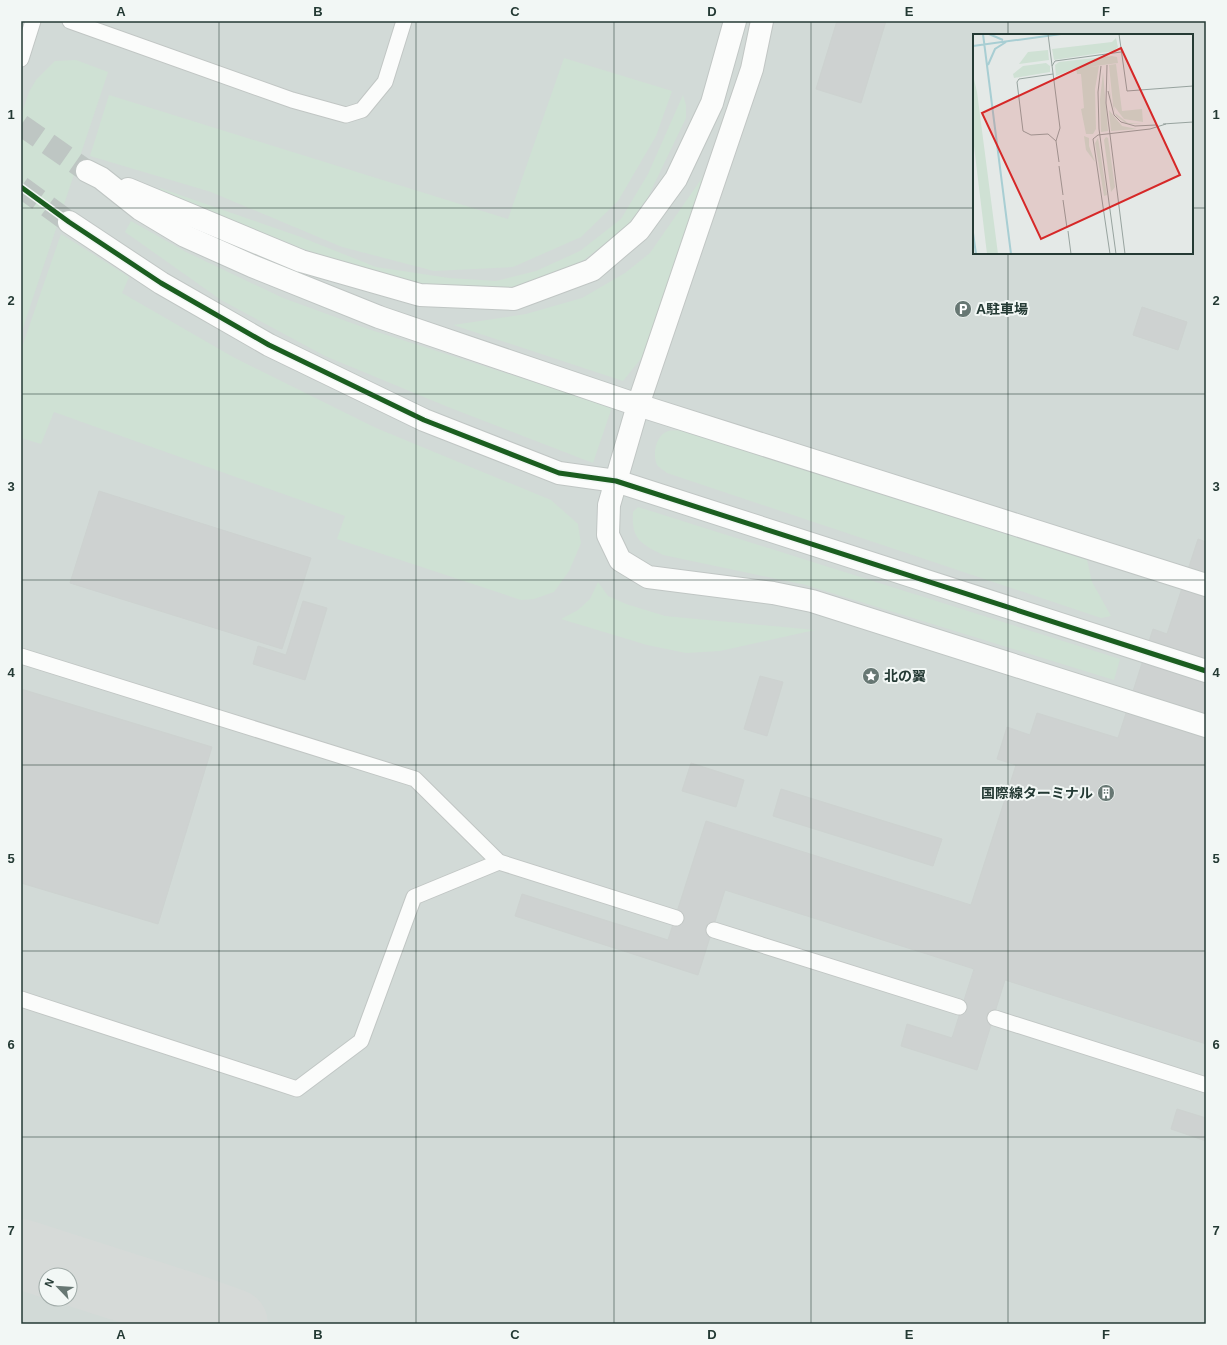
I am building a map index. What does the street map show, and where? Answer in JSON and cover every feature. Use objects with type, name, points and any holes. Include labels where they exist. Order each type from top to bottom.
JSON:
[{"type":"street","points":[[735,21],[712,103],[676,179],[639,230],[592,270],[514,299],[420,295],[308,263],[94,174],[140,208],[185,236],[252,266],[380,317],[638,405],[1206,585]]},
{"type":"street","points":[[762,21],[752,69],[638,405],[609,505],[608,535],[620,560],[648,577],[773,593],[812,601],[1206,726]]},
{"type":"street","points":[[69,222],[161,283],[269,346],[424,420],[559,473],[616,481],[1206,671]]},
{"type":"lane","points":[[21,59],[33,21]]},
{"type":"lane","points":[[70,21],[292,100],[346,115],[362,110],[385,82],[404,21]]},
{"type":"lane","points":[[21,656],[415,779],[499,862],[676,918]]},
{"type":"lane","points":[[21,999],[297,1089],[361,1041],[414,897],[499,862]]},
{"type":"lane","points":[[714,930],[959,1007]]},
{"type":"lane","points":[[995,1018],[1206,1085]]},
{"type":"shaded area","points":[[21,21],[1206,21],[1206,1324],[21,1324]]},
{"type":"green space","points":[[564,58],[672,91],[656,136],[618,201],[581,237],[513,267],[434,271],[342,247],[211,192],[90,156],[109,95],[508,219]]},
{"type":"green space","points":[[76,60],[108,72],[21,334],[21,116],[29,92],[36,80],[55,61]]},
{"type":"green space","points":[[683,95],[686,105],[686,118],[647,199],[625,228],[580,263],[524,287],[488,292],[430,291],[343,265],[282,240],[157,194],[160,188],[298,236],[376,267],[449,278],[496,281],[536,271],[580,251],[621,219],[648,174]]},
{"type":"green space","points":[[709,168],[643,356],[623,381],[453,325],[526,314],[582,298],[625,273],[650,253]]},
{"type":"green space","points":[[131,221],[186,252],[283,298],[368,329],[612,407],[593,463],[448,407],[325,356],[221,300],[125,232]]},
{"type":"green space","points":[[61,234],[129,277],[122,293],[233,357],[376,428],[551,500],[578,524],[581,543],[569,571],[554,592],[534,599],[521,600],[337,539],[345,516],[54,412],[41,444],[21,438],[21,350]]},
{"type":"green space","points":[[681,430],[1087,560],[1092,582],[1111,616],[1101,618],[667,473],[657,465],[655,456],[656,445],[664,433],[668,431]]},
{"type":"green space","points":[[638,507],[1120,659],[1114,680],[806,585],[663,555],[643,544],[636,535],[634,529],[633,512]]},
{"type":"green space","points":[[598,582],[608,596],[626,604],[665,616],[815,630],[720,651],[686,653],[647,645],[561,619],[578,610],[590,599]]},
{"type":"building","points":[[837,21],[886,21],[861,103],[816,89]]},
{"type":"building","points":[[1142,307],[1187,322],[1178,350],[1133,335]]},
{"type":"building","points":[[99,491],[311,558],[282,649],[70,583]]},
{"type":"building","name":"国際線ターミナル","points":[[1198,539],[1206,542],[1206,1044],[1005,980],[977,1070],[901,1046],[907,1024],[952,1038],[974,969],[725,890],[698,975],[515,916],[522,894],[668,940],[706,821],[971,905],[1016,765],[997,759],[1007,727],[1030,735],[1037,713],[1118,738],[1153,629],[1167,634]]},
{"type":"building","points":[[303,601],[327,608],[305,680],[253,664],[258,646],[286,655]]},
{"type":"building","points":[[760,676],[783,682],[767,736],[744,729]]},
{"type":"building","points":[[21,689],[212,747],[158,924],[21,883]]},
{"type":"building","points":[[691,763],[744,780],[736,807],[682,791]]},
{"type":"building","points":[[781,789],[942,839],[933,866],[773,816]]},
{"type":"building","points":[[1177,1109],[1206,1118],[1206,1141],[1171,1129]]},
{"type":"taxiway","points":[[21,1254],[180,1305],[233,1324]]},
{"type":"tunnel","points":[[21,125],[87,171]]},
{"type":"tunnel","points":[[21,187],[69,222]]},
{"type":"cycle path","points":[[21,187],[69,222],[161,283],[269,345],[424,420],[559,473],[616,481],[1206,671]]},
{"type":"place","name":"A駐車場","points":[[963,309]]},
{"type":"place","name":"北の翼","points":[[871,676]]},
{"type":"place","name":"国際線ターミナル","points":[[1106,793]]}]
